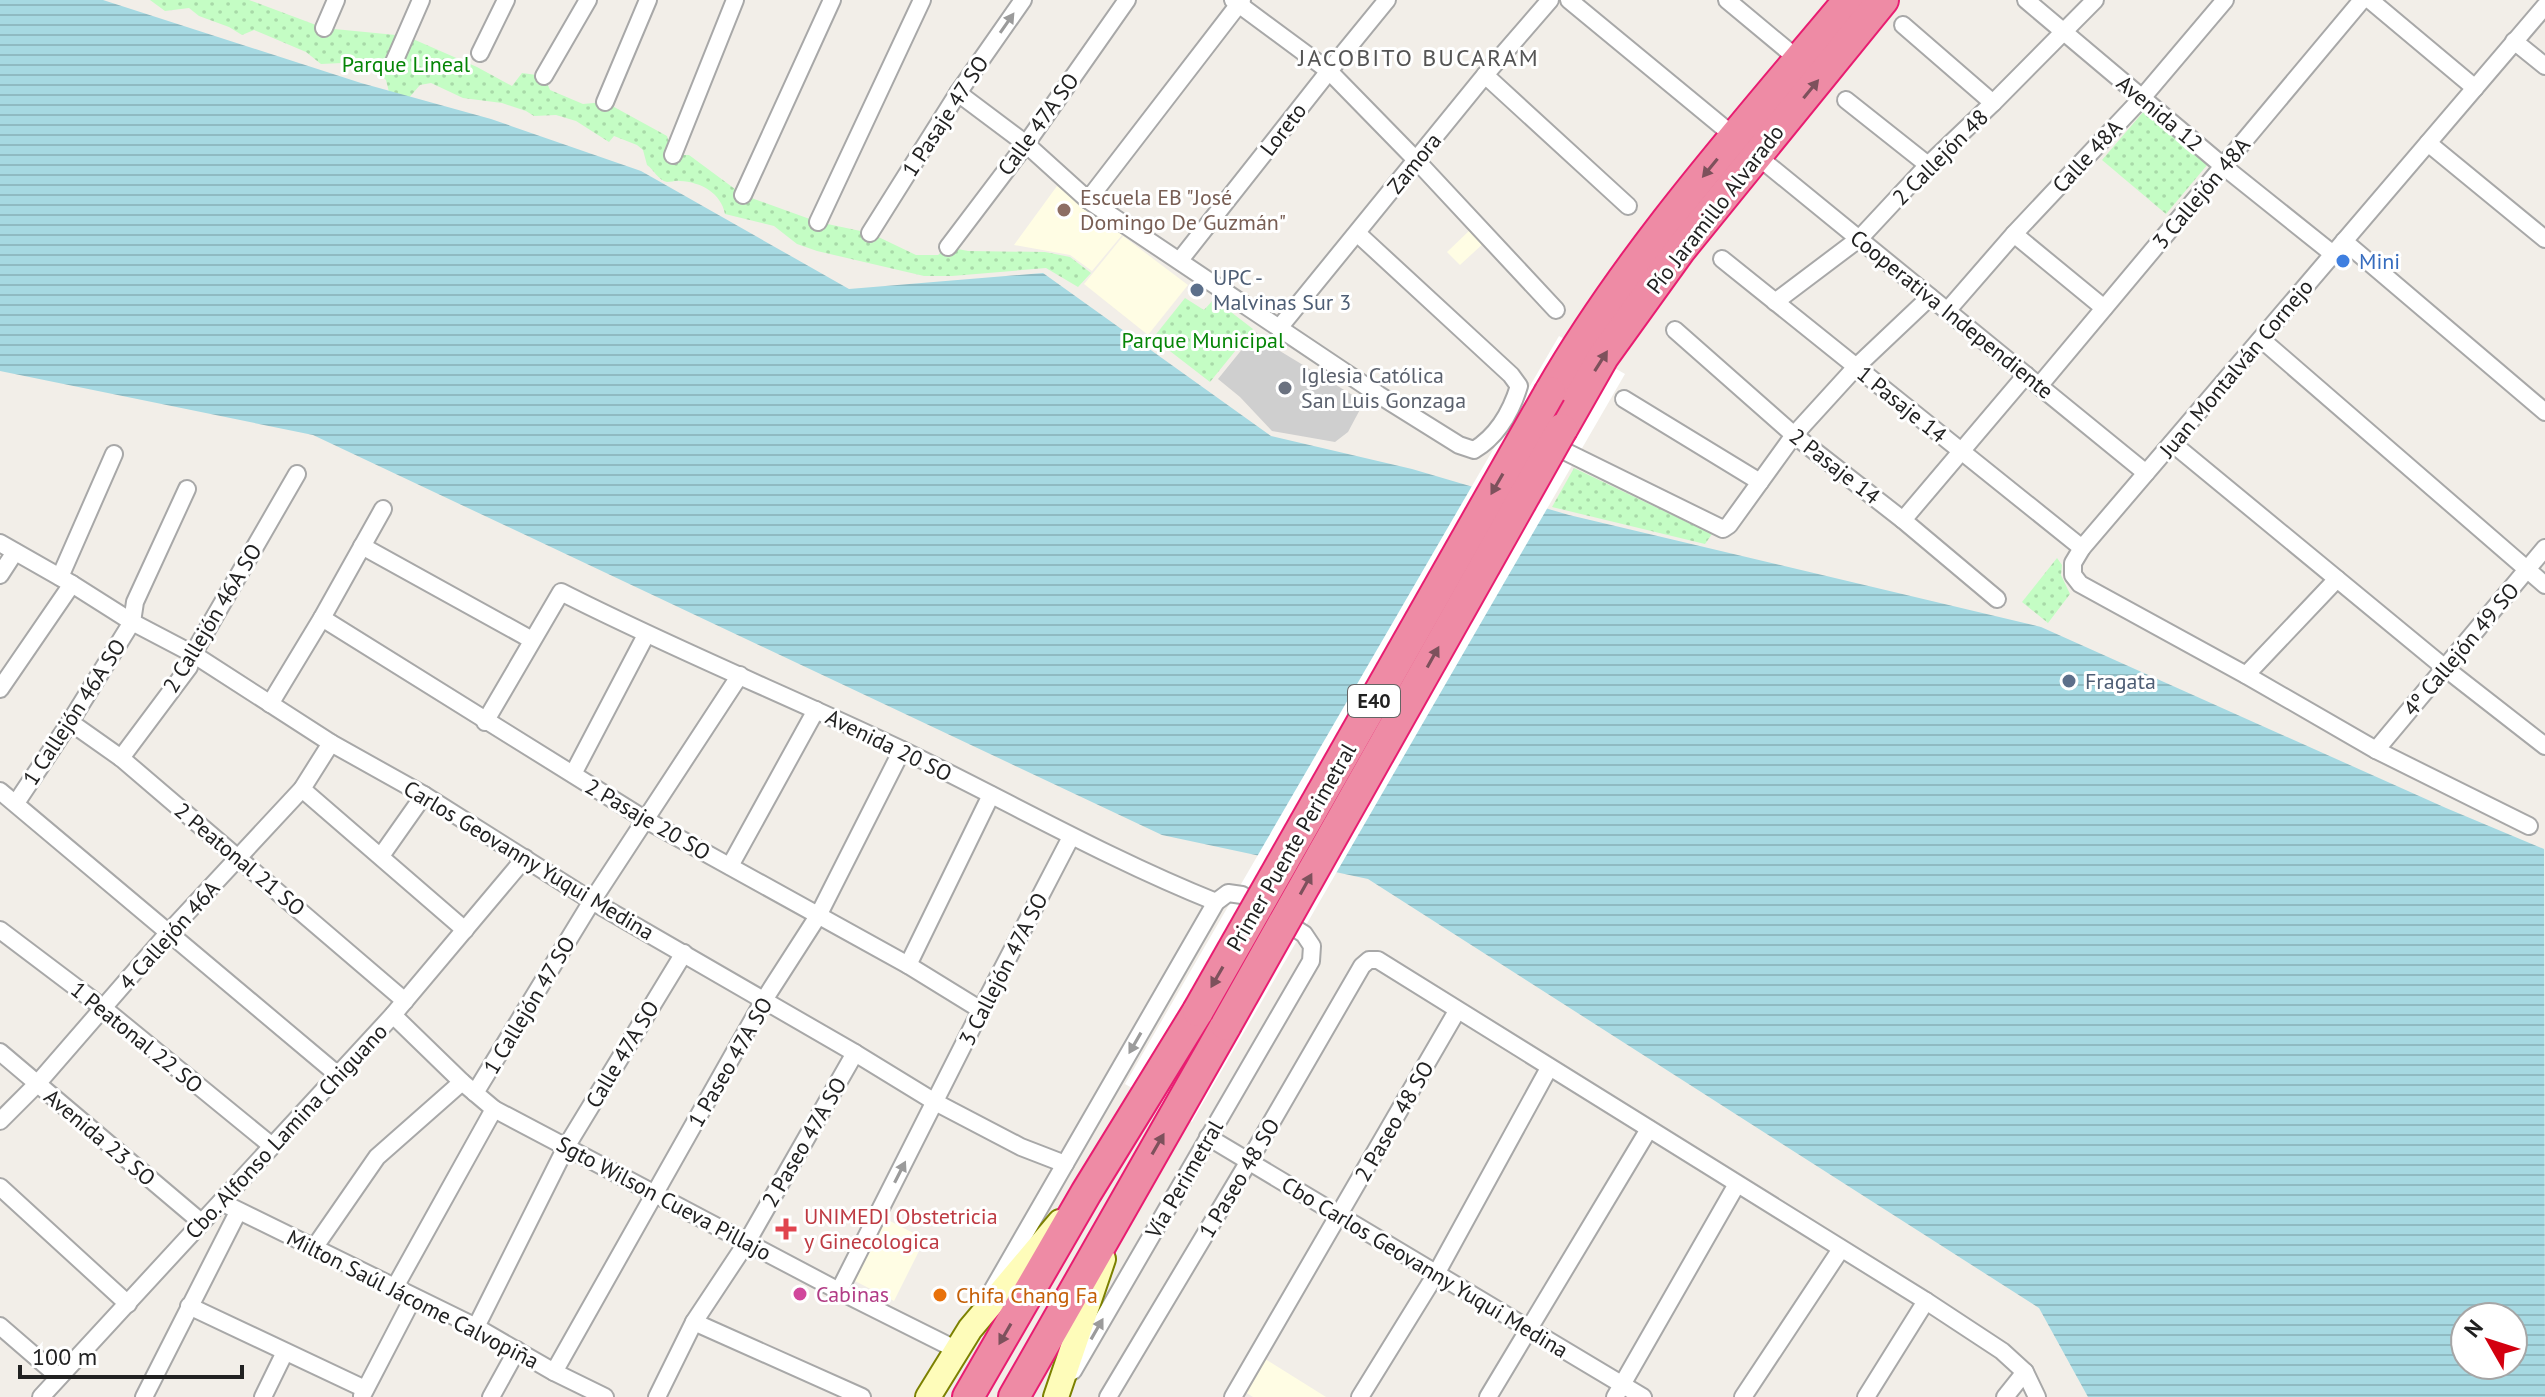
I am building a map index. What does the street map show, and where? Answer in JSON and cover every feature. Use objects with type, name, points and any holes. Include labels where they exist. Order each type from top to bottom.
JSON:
[{"type":"highway","name":"Pío Jaramillo Alvarado","points":[[1562,429],[1603,357],[1680,250],[1746,146],[1849,0]]},
{"type":"highway","name":"Pío Jaramillo Alvarado","points":[[1550,392],[1582,335],[1658,233],[1746,146],[1883,0]]},
{"type":"highway","name":"Primer Puente Perimetral","points":[[1086,1193],[1198,1011],[1550,392]]},
{"type":"highway","name":"Primer Puente Perimetral","points":[[1226,1025],[1562,429]]},
{"type":"highway","name":"Vía Perimetral","points":[[1014,1397],[1226,1025]]},
{"type":"highway","name":"E40","points":[[968,1397],[1086,1193]]},
{"type":"street","points":[[324,28],[336,0]]},
{"type":"street","points":[[394,62],[421,0]]},
{"type":"street","points":[[480,53],[506,0]]},
{"type":"street","points":[[544,76],[588,0]]},
{"type":"street","points":[[605,102],[648,0]]},
{"type":"street","points":[[673,155],[735,0]]},
{"type":"street","points":[[743,195],[832,0]]},
{"type":"street","name":"1 Pasaje 47 SO","points":[[870,233],[958,93],[1023,0]]},
{"type":"street","name":"Calle 47A SO","points":[[948,247],[1026,144],[1127,0]]},
{"type":"street","name":"Loreto","points":[[1180,260],[1387,0]]},
{"type":"street","name":"Zamora","points":[[1279,328],[1550,0]]},
{"type":"street","name":"Cooperativa Independiente","points":[[1569,0],[2146,473]]},
{"type":"street","points":[[1727,0],[1787,50]]},
{"type":"street","name":"Avenida 12","points":[[2026,0],[2223,166],[2339,247],[2545,412]]},
{"type":"street","name":"2 Callejón 48","points":[[1775,302],[1860,238],[1928,165],[2095,0]]},
{"type":"street","name":"Calle 48A","points":[[1947,311],[2014,234],[2142,98],[2225,0]]},
{"type":"street","name":"3 Callejón 48A","points":[[1903,520],[1962,452],[2104,308],[2362,0]]},
{"type":"street","points":[[818,222],[920,1]]},
{"type":"street","points":[[1088,200],[1238,1],[1329,71],[1556,310]]},
{"type":"street","points":[[2382,4],[2475,88]]},
{"type":"street","name":"Juan Montalván Cornejo","points":[[2082,548],[2545,6]]},
{"type":"street","points":[[1903,25],[1993,103]]},
{"type":"street","points":[[2514,41],[2545,66]]},
{"type":"street","points":[[1485,75],[1628,206]]},
{"type":"street","points":[[958,93],[1026,144],[1088,200],[1459,445],[1474,450],[1488,441],[1503,421],[1519,386],[1511,375],[1357,233]]},
{"type":"street","points":[[1846,100],[1928,165]]},
{"type":"street","points":[[2428,143],[2545,239]]},
{"type":"street","points":[[2014,234],[2104,308]]},
{"type":"street","name":"1 Pasaje 14","points":[[1722,259],[2082,548]]},
{"type":"street","points":[[1503,421],[1723,529],[1794,435],[1856,367],[1930,297]]},
{"type":"street","name":"2 Pasaje 14","points":[[1675,330],[1794,435],[1997,599]]},
{"type":"street","points":[[2261,339],[2545,585]]},
{"type":"street","points":[[1624,399],[1760,482]]},
{"type":"street","points":[[2172,443],[2445,668],[2545,746]]},
{"type":"street","points":[[0,689],[7,664],[66,580],[114,454]]},
{"type":"street","name":"2 Callejón 46A SO","points":[[121,758],[186,671],[297,474]]},
{"type":"street","name":"1 Callejón 46A SO","points":[[4,795],[70,722],[132,622],[135,602],[187,489]]},
{"type":"street","points":[[270,704],[383,509]]},
{"type":"street","name":"Carlos Geovanny Yuqui Medina","points":[[0,543],[132,622],[193,654],[331,743],[424,795],[592,901],[935,1102],[1021,1147],[1065,1164]]},
{"type":"street","points":[[362,546],[532,640],[485,722]]},
{"type":"street","points":[[2082,548],[2073,563],[2073,575],[2080,584],[2376,750],[2529,826]]},
{"type":"street","name":"4º Callejón 49 SO","points":[[2376,750],[2545,548]]},
{"type":"street","points":[[0,575],[15,552]]},
{"type":"street","points":[[2246,675],[2337,579]]},
{"type":"street","name":"Avenida 20 SO","points":[[532,640],[561,592],[646,635],[902,750],[1071,837],[1216,902]]},
{"type":"street","name":"2 Pasaje 20 SO","points":[[322,618],[646,820],[908,965],[981,1010]]},
{"type":"street","points":[[573,774],[646,635]]},
{"type":"street","name":"1 Callejón 47 SO","points":[[475,1093],[592,901],[740,675]]},
{"type":"street","points":[[730,866],[816,710]]},
{"type":"street","name":"2 Peatonal 21 SO","points":[[70,722],[121,758],[405,1001]]},
{"type":"street","name":"4 Callejón 46A","points":[[0,1121],[37,1084],[169,932],[302,789],[331,743]]},
{"type":"street","name":"1 Paseo 47A SO","points":[[554,1372],[764,1000],[818,916],[902,750]]},
{"type":"street","points":[[302,789],[465,930]]},
{"type":"street","points":[[4,795],[338,1075]]},
{"type":"street","points":[[381,856],[424,795]]},
{"type":"street","points":[[908,965],[991,795]]},
{"type":"street","name":"3 Callejón 47A SO","points":[[839,1291],[1071,837]]},
{"type":"street","name":"Cbo. Alfonso Lamina Chiguano","points":[[41,1397],[393,1015],[525,858]]},
{"type":"street","name":"Vía Perimetral","points":[[1057,1397],[1311,961],[1312,946],[1304,934],[1242,895],[1228,893],[1216,902]]},
{"type":"street","points":[[970,1329],[1216,902]]},
{"type":"street","name":"1 Peatonal 22 SO","points":[[0,930],[102,1007],[272,1146]]},
{"type":"street","name":"Calle 47A SO","points":[[476,1327],[566,1147],[684,953]]},
{"type":"street","name":"1 Paseo 48 SO","points":[[1108,1397],[1362,966],[1369,960],[1378,960],[1457,1011]]},
{"type":"street","points":[[1457,1011],[2002,1351],[2025,1372],[2037,1397]]},
{"type":"street","name":"2 Paseo 48 SO","points":[[1233,1397],[1457,1011]]},
{"type":"street","name":"Sgto Wilson Cueva Pillajo","points":[[393,1015],[494,1109],[957,1350]]},
{"type":"street","name":"Avenida 23 SO","points":[[0,1052],[201,1222]]},
{"type":"street","name":"2 Paseo 47A SO","points":[[657,1397],[694,1322],[747,1242],[855,1053]]},
{"type":"street","points":[[1360,1397],[1436,1274],[1549,1068]]},
{"type":"street","points":[[314,1248],[377,1157],[462,1082]]},
{"type":"street","points":[[395,1287],[494,1109]]},
{"type":"street","points":[[1488,1397],[1649,1129]]},
{"type":"street","name":"Cbo Carlos Geovanny Yuqui Medina","points":[[1208,1137],[1528,1329],[1618,1391],[1643,1397]]},
{"type":"street","points":[[1618,1391],[1737,1184]]},
{"type":"street","points":[[0,1187],[128,1304]]},
{"type":"street","name":"E40","points":[[928,1397],[970,1329],[1086,1193]]},
{"type":"street","name":"Milton Saúl Jácome Calvopiña","points":[[221,1202],[476,1327],[605,1397]]},
{"type":"street","points":[[144,1397],[238,1212]]},
{"type":"street","name":"Vía Perimetral","points":[[1057,1397],[1120,1212]]},
{"type":"street","points":[[1743,1397],[1841,1249]]},
{"type":"street","points":[[189,1306],[363,1393],[413,1298]]},
{"type":"street","points":[[1866,1397],[1926,1301]]},
{"type":"street","points":[[694,1322],[862,1397]]},
{"type":"street","points":[[0,1326],[59,1377]]},
{"type":"street","points":[[491,1397],[517,1350]]},
{"type":"street","points":[[263,1397],[285,1352]]},
{"type":"street","points":[[2005,1397],[2025,1372]]},
{"type":"shaded area","name":"Escuela EB \"José Domingo De Guzmán\"","points":[[1057,186],[1122,235],[1092,271],[1070,255],[1014,245]]},
{"type":"shaded area","points":[[1472,228],[1485,242],[1460,265],[1447,252]]},
{"type":"shaded area","points":[[1123,236],[1188,285],[1148,335],[1084,284]]},
{"type":"shaded area","name":"Iglesia Católica San Luis Gonzaga","points":[[1256,332],[1265,342],[1364,402],[1348,432],[1335,442],[1272,431],[1218,379]]},
{"type":"shaded area","points":[[884,1218],[925,1239],[894,1301],[853,1280]]},
{"type":"shaded area","points":[[1265,1359],[1326,1397],[1253,1397],[1245,1392]]},
{"type":"green space","name":"Parque Lineal","points":[[150,0],[249,0],[324,28],[406,36],[512,86],[522,73],[544,76],[550,90],[583,104],[605,102],[667,136],[673,155],[689,155],[743,195],[818,222],[870,233],[916,255],[938,255],[948,247],[968,251],[1045,252],[1070,257],[1091,273],[1078,287],[1046,268],[924,276],[817,251],[797,244],[774,226],[725,214],[715,195],[702,186],[661,179],[647,165],[643,150],[637,145],[614,136],[609,142],[576,121],[556,115],[534,116],[502,103],[463,98],[431,83],[420,85],[407,100],[390,96],[386,80],[371,65],[362,62],[321,64],[306,52],[254,30],[242,35],[199,16],[189,8],[165,11]]},
{"type":"green space","points":[[2144,111],[2208,164],[2166,214],[2102,160]]},
{"type":"green space","name":"Parque Municipal","points":[[1185,298],[1204,310],[1214,299],[1253,329],[1210,382],[1153,338]]},
{"type":"green space","points":[[1574,468],[1712,534],[1705,544],[1552,507]]},
{"type":"green space","points":[[2057,558],[2070,594],[2048,623],[2022,602]]},
{"type":"water","points":[[0,0],[103,0],[361,83],[491,119],[641,171],[849,289],[1043,273],[1271,436],[1412,469],[1569,515],[2041,627],[2544,849],[2545,1397],[2088,1397],[2039,1308],[1368,879],[1162,835],[313,435],[0,371]]},
{"type":"pier","points":[[1559,336],[1625,374],[1192,1122],[1125,1084]]},
{"type":"place","name":"Escuela EB \"José Domingo De Guzmán\"","points":[[1064,210]]},
{"type":"place","name":"Mini","points":[[2343,261]]},
{"type":"place","name":"UPC - Malvinas Sur 3","points":[[1197,290]]},
{"type":"place","name":"Iglesia Católica San Luis Gonzaga","points":[[1285,388]]},
{"type":"place","name":"Fragata","points":[[2069,681]]},
{"type":"place","name":"UNIMEDI Obstetricia y Ginecologica","points":[[786,1229]]},
{"type":"place","name":"Cabinas","points":[[800,1294]]},
{"type":"place","name":"Chifa Chang Fa","points":[[940,1295]]},
{"type":"district","name":"JACOBITO BUCARAM","points":[[1419,58]]}]
